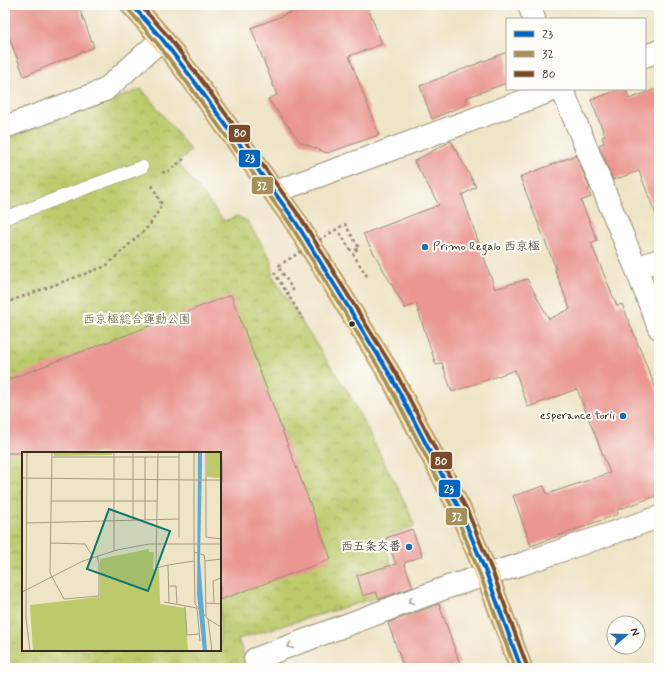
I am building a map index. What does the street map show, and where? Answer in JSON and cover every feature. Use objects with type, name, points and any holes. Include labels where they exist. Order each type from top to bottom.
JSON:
[{"type":"highway","points":[[135,6],[162,39],[275,192],[295,221],[392,378],[461,512],[487,575],[521,668]]},
{"type":"street","points":[[529,5],[534,18]]},
{"type":"street","points":[[5,127],[105,90],[162,39]]},
{"type":"street","points":[[646,56],[659,51]]},
{"type":"street","points":[[275,192],[553,90]]},
{"type":"street","points":[[562,90],[636,268],[659,328]]},
{"type":"street","points":[[636,268],[659,260]]},
{"type":"street","points":[[260,668],[255,659],[448,587],[659,518]]},
{"type":"lane","points":[[5,218],[142,167]]},
{"type":"path","points":[[5,303],[106,266],[150,226],[162,205],[142,167]]},
{"type":"path","points":[[287,294],[293,290],[278,266],[345,224],[359,248],[353,252]]},
{"type":"path","points":[[340,233],[368,278]]},
{"type":"path","points":[[274,272],[303,319]]},
{"type":"green space","name":"西京極総合運動公園","points":[[142,89],[191,151],[177,162],[224,221],[237,216],[247,221],[272,261],[272,275],[348,392],[403,499],[415,526],[383,537],[399,591],[238,639],[249,668],[5,668],[5,139]]},
{"type":"building","points":[[5,5],[78,5],[94,47],[24,76],[5,27]]},
{"type":"building","points":[[310,5],[367,5],[382,44],[349,56],[379,135],[327,153],[300,142],[268,99],[277,95],[251,28]]},
{"type":"building","points":[[506,52],[506,83],[465,98],[467,104],[432,119],[420,86]]},
{"type":"building","points":[[659,88],[659,218],[657,218],[639,171],[613,180],[599,145],[604,143],[602,137],[605,136],[591,100],[618,90],[626,90],[629,99]]},
{"type":"building","points":[[451,141],[476,187],[462,195],[495,289],[527,279],[549,319],[570,309],[520,177],[576,155],[590,189],[588,190],[591,197],[581,201],[597,240],[591,243],[617,306],[622,304],[659,397],[659,495],[617,510],[618,514],[531,546],[513,496],[544,486],[547,494],[610,473],[577,389],[528,407],[515,370],[452,392],[442,363],[436,365],[416,304],[405,308],[363,234],[439,205],[414,161]]},
{"type":"building","points":[[231,295],[331,559],[221,600],[221,452],[5,453],[5,381]]},
{"type":"building","points":[[412,529],[422,556],[404,563],[413,587],[379,599],[376,592],[363,596],[357,575],[396,564],[386,538]]},
{"type":"building","points":[[439,604],[460,664],[448,668],[404,668],[388,623]]},
{"type":"transit line","name":"23","points":[[132,5],[162,39],[194,81],[295,221],[392,378],[461,512],[487,575],[521,668]]},
{"type":"transit line","name":"80","points":[[140,5],[167,35],[199,77],[300,217],[397,375],[467,510],[493,573],[527,666]]},
{"type":"transit line","name":"32","points":[[128,9],[157,43],[189,85],[290,224],[387,381],[456,515],[515,668]]},
{"type":"place","name":"Primo Regalo 西京極","points":[[425,247]]},
{"type":"place","name":"esperance torii","points":[[623,416]]},
{"type":"place","name":"西五条交番","points":[[409,547]]}]
